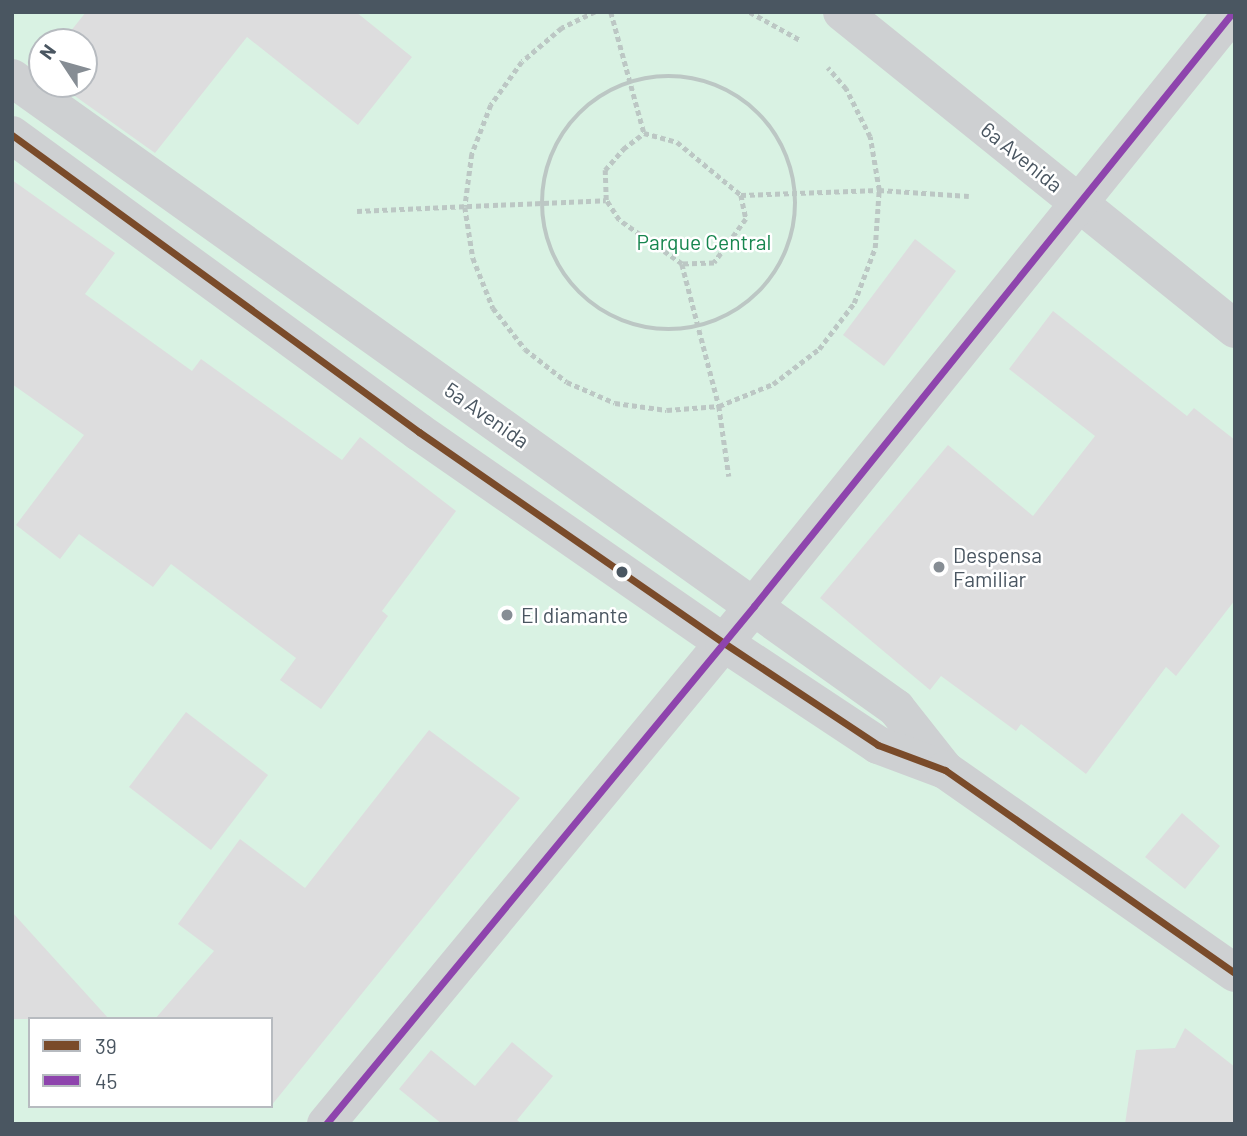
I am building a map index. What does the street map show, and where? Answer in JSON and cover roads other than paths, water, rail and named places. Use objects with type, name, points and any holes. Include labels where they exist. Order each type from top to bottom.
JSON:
[{"type":"street","name":"6a Avenida","points":[[842,12],[1235,329]]},
{"type":"street","points":[[326,1124],[724,643],[1081,204],[1233,12]]},
{"type":"street","name":"5a Avenida","points":[[12,78],[896,709],[945,770]]},
{"type":"street","name":"5a Avenida","points":[[12,135],[419,432],[724,643],[878,745],[945,770],[1235,973]]},
{"type":"place","name":"Despensa Familiar","points":[[939,567]]},
{"type":"place","name":"El diamante","points":[[507,615]]},
{"type":"park label","name":"Parque Central","points":[[704,242]]}]
